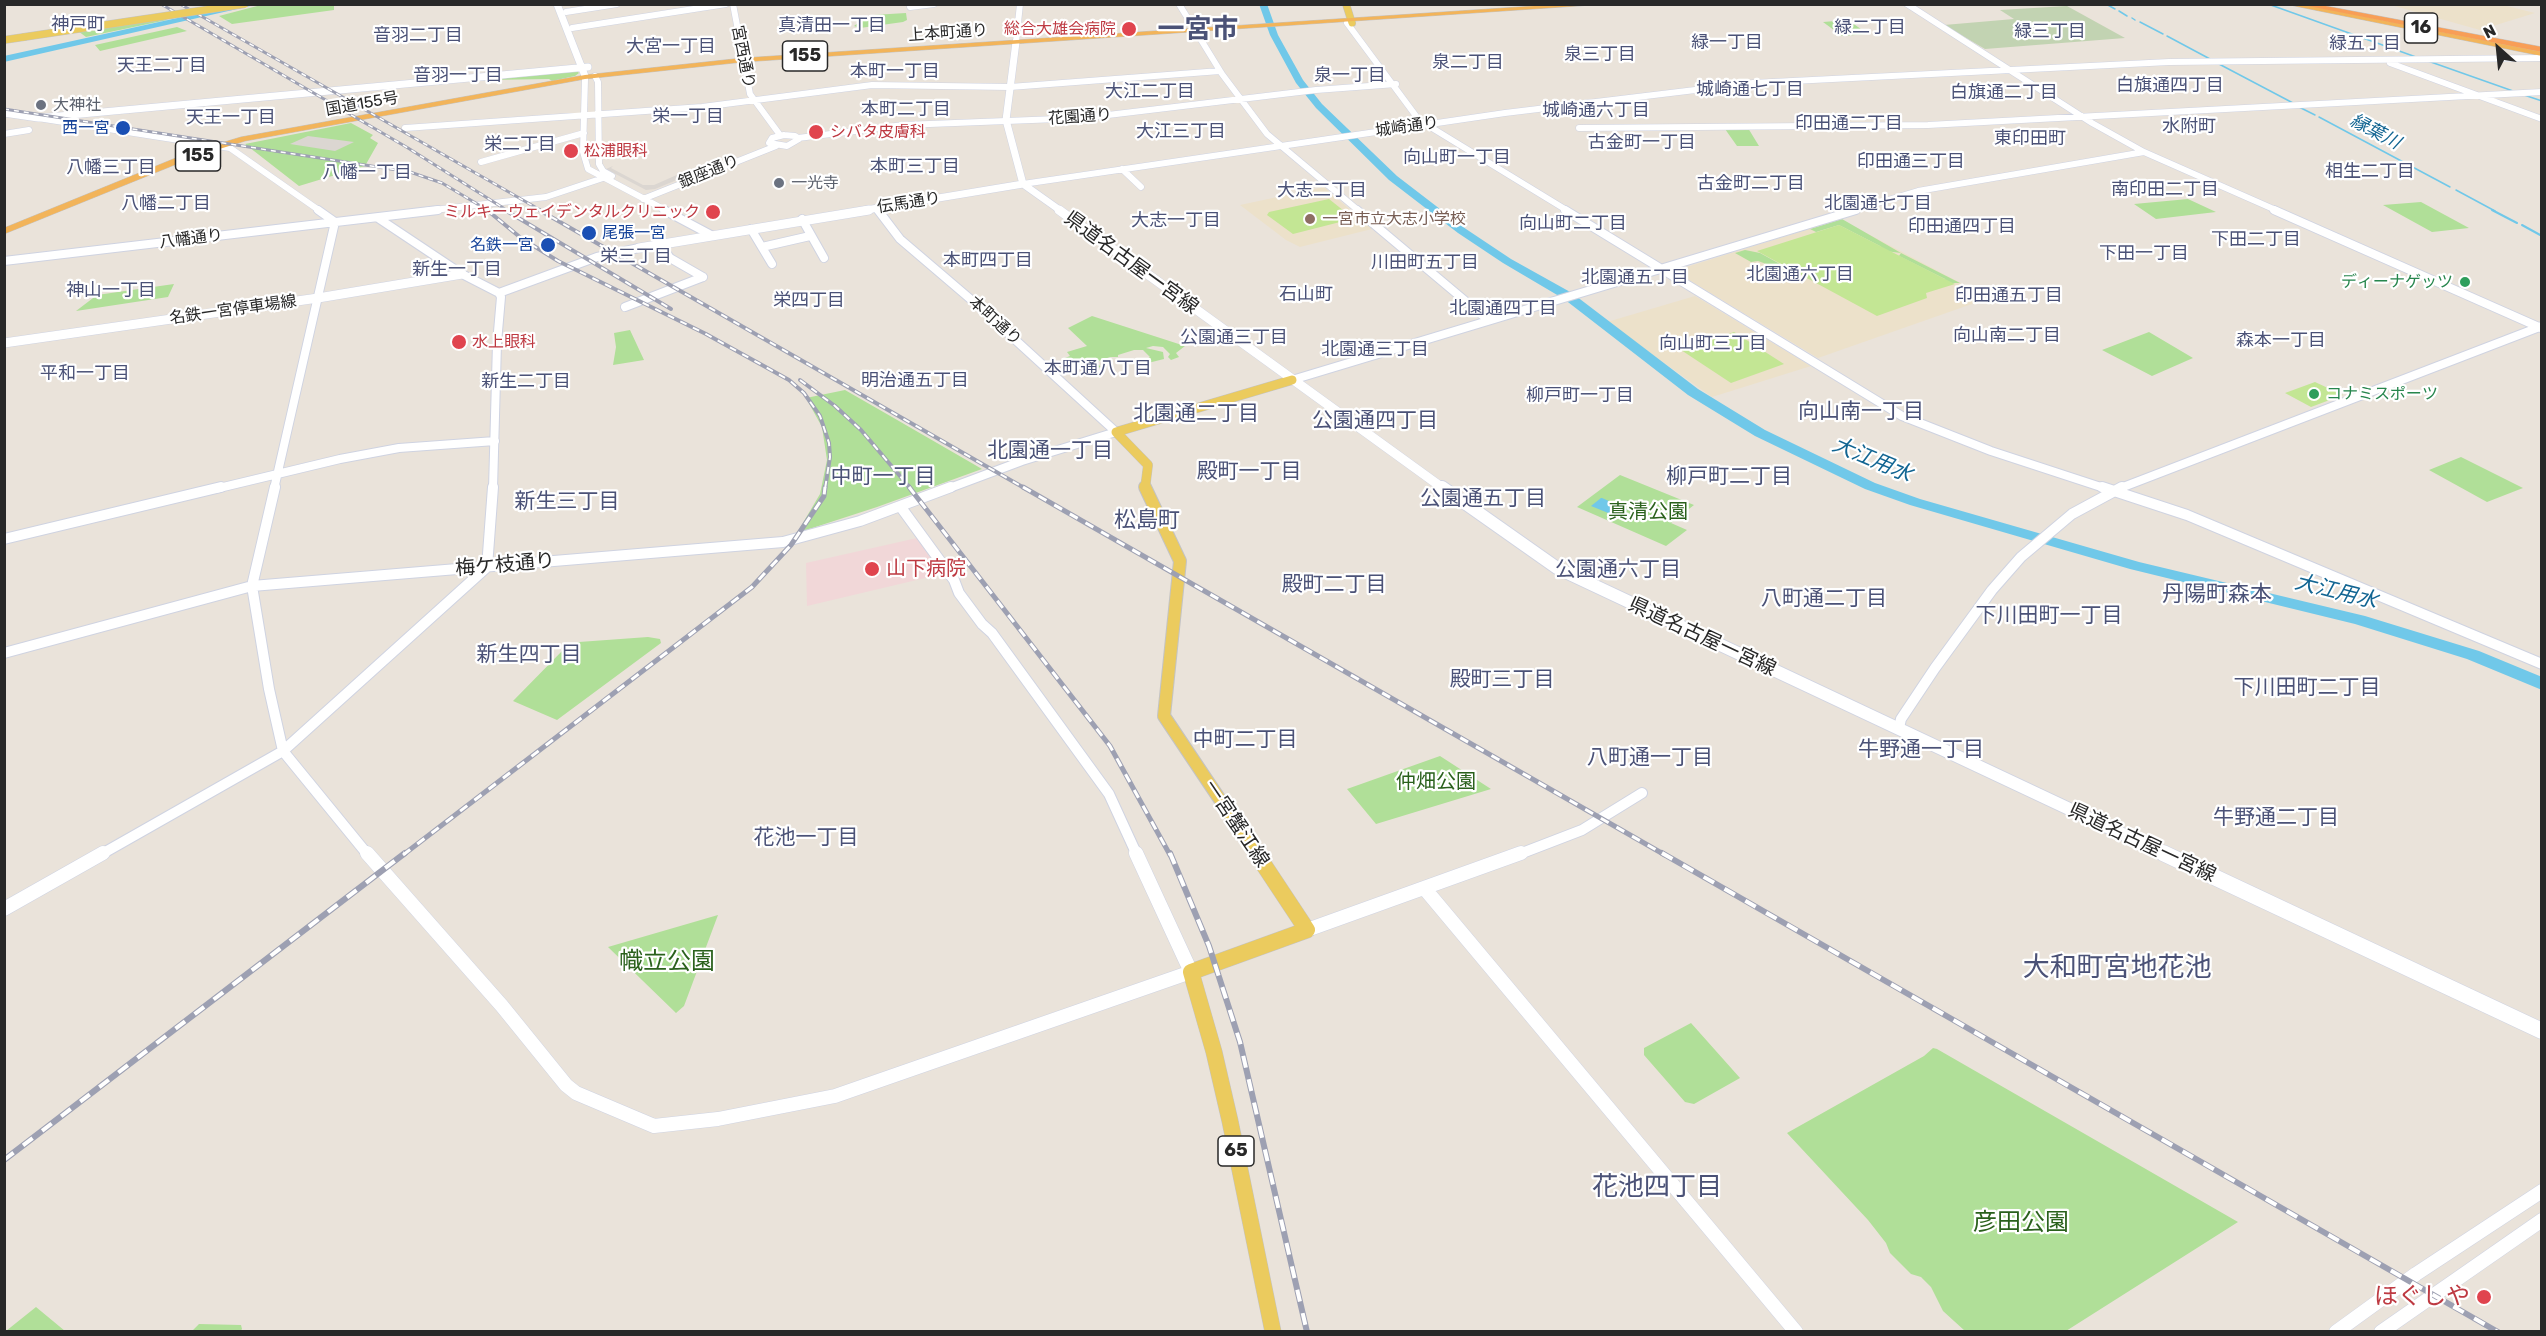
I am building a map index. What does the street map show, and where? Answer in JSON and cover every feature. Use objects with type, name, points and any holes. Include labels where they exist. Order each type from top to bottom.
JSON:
[{"type":"highway","name":"155","points":[[1016,42],[1194,30],[1349,23],[1604,4]]},
{"type":"highway","points":[[2288,4],[2539,54]]},
{"type":"highway","name":"16","points":[[2301,4],[2539,54]]},
{"type":"highway","points":[[2309,4],[2539,54]]},
{"type":"highway","name":"上本町通り","points":[[595,76],[743,60],[1016,42]]},
{"type":"highway","name":"国道155号","points":[[4,232],[148,172],[267,134],[585,73],[595,76]]},
{"type":"main road","points":[[24,37],[236,4]]},
{"type":"main road","points":[[4,39],[245,4]]},
{"type":"main road","points":[[556,4],[585,73]]},
{"type":"main road","points":[[562,4],[572,28],[585,73]]},
{"type":"main road","points":[[1344,4],[1349,23]]},
{"type":"main road","points":[[1016,42],[1006,120],[1023,184]]},
{"type":"main road","points":[[4,113],[38,118],[448,82],[585,73]]},
{"type":"main road","points":[[448,82],[486,81]]},
{"type":"main road","name":"伝馬通り","points":[[714,232],[1023,184]]},
{"type":"main road","name":"県道名古屋一宮線","points":[[1023,184],[1292,380],[1557,568],[2541,1031]]},
{"type":"main road","name":"伝馬通り","points":[[714,232],[752,229],[799,220]]},
{"type":"main road","points":[[639,248],[714,232]]},
{"type":"main road","name":"名鉄一宮停車場線","points":[[4,343],[318,298],[462,274]]},
{"type":"main road","points":[[1116,432],[1292,380]]},
{"type":"main road","name":"一宮蟹江線","points":[[1116,432],[1148,465],[1145,489],[1180,561],[1164,716],[1307,930]]},
{"type":"main road","points":[[1191,972],[1307,930]]},
{"type":"main road","name":"65","points":[[1191,972],[1214,1052],[1230,1121],[1273,1332]]},
{"type":"street","points":[[566,12],[617,4]]},
{"type":"street","points":[[572,28],[726,4]]},
{"type":"street","name":"宮西通り","points":[[733,4],[753,102],[780,135]]},
{"type":"street","points":[[910,7],[933,4]]},
{"type":"street","points":[[1016,42],[1020,4]]},
{"type":"street","points":[[1179,4],[1220,71],[1267,134],[1488,320]]},
{"type":"street","points":[[1907,4],[2081,116],[2144,152],[2541,327]]},
{"type":"street","points":[[1349,23],[1394,84],[1412,113],[1427,124],[1659,269],[1902,416],[1991,451],[2115,490],[2256,543],[2541,664]]},
{"type":"street","name":"城崎通り","points":[[1023,184],[1427,124],[1669,92],[1792,80],[2169,62],[2425,60],[2539,54]]},
{"type":"street","points":[[2381,60],[2541,119]]},
{"type":"street","points":[[405,128],[753,102],[872,85],[1010,87],[1220,71]]},
{"type":"street","points":[[585,73],[584,152],[586,165],[592,172],[603,178],[714,232]]},
{"type":"street","points":[[595,76],[598,82],[600,167],[644,196]]},
{"type":"street","name":"花園通り","points":[[798,138],[859,129],[1083,118],[1316,90],[1394,84]]},
{"type":"street","points":[[1579,128],[1875,126],[2541,92]]},
{"type":"street","points":[[38,118],[221,147],[335,222],[252,586],[269,689],[283,751],[377,865],[502,1006],[566,1085],[576,1093],[654,1126],[718,1119],[835,1096],[1191,972],[1109,794],[992,633],[959,593],[954,580],[900,506]]},
{"type":"street","points":[[4,134],[29,130]]},
{"type":"street","points":[[481,162],[584,133]]},
{"type":"street","points":[[780,135],[792,135],[798,138],[794,144],[772,145],[770,140],[780,135]]},
{"type":"street","name":"銀座通り","points":[[644,196],[772,145]]},
{"type":"street","points":[[1292,380],[1918,191],[2144,152]]},
{"type":"street","points":[[1122,169],[1141,187]]},
{"type":"street","name":"八幡通り","points":[[4,261],[546,197],[603,178]]},
{"type":"street","name":"本町通り","points":[[878,208],[900,239],[975,303],[1116,432]]},
{"type":"street","points":[[4,909],[283,751],[401,647],[487,567],[492,524],[497,343],[501,297],[499,293],[462,274],[378,218]]},
{"type":"street","points":[[799,220],[824,258]]},
{"type":"street","points":[[752,229],[772,264]]},
{"type":"street","points":[[762,247],[810,236]]},
{"type":"street","points":[[625,307],[703,277],[670,258],[660,244]]},
{"type":"street","points":[[499,293],[597,257],[639,248]]},
{"type":"street","points":[[1899,728],[1900,719],[1992,590],[2021,557],[2072,514],[2115,490],[2541,327]]},
{"type":"street","name":"梅ケ枝通り","points":[[4,652],[252,586],[783,542],[834,530],[1002,468],[1116,432]]},
{"type":"street","points":[[4,539],[340,459],[391,450],[495,441]]},
{"type":"street","points":[[1307,930],[1582,830],[1642,793]]},
{"type":"street","points":[[1425,889],[1796,1332]]},
{"type":"street","points":[[2336,1332],[2416,1274],[2541,1191]]},
{"type":"street","points":[[2381,1332],[2541,1220]]},
{"type":"shaded area","points":[[2391,5],[2503,5],[2535,13],[2480,30]]},
{"type":"shaded area","points":[[308,136],[354,142],[335,151],[290,144]]},
{"type":"shaded area","points":[[613,166],[611,168],[643,185],[654,185],[679,174],[684,177],[655,189],[646,190],[606,169]]},
{"type":"shaded area","name":"一宮市立大志小学校","points":[[1324,187],[1372,229],[1300,247],[1286,240],[1240,205]]},
{"type":"shaded area","points":[[1840,219],[1989,298],[1818,358],[1674,271]]},
{"type":"shaded area","points":[[1695,296],[1811,366],[1712,397],[1607,322]]},
{"type":"shaded area","name":"山下病院","points":[[917,538],[942,574],[807,606],[806,563]]},
{"type":"green space","points":[[261,5],[334,5],[334,10],[232,24],[219,16]]},
{"type":"green space","points":[[2067,6],[2125,38],[1985,49],[1944,25],[2014,19],[2000,10]]},
{"type":"green space","points":[[906,13],[907,20],[903,22],[860,28],[854,26],[862,20],[875,18],[873,15]]},
{"type":"green space","points":[[164,18],[167,20],[86,37],[78,31]]},
{"type":"green space","points":[[1848,20],[1868,34],[1842,36],[1823,22]]},
{"type":"green space","points":[[177,27],[187,31],[100,51],[95,45]]},
{"type":"green space","points":[[577,71],[579,73],[575,76],[552,81],[549,79],[487,80]]},
{"type":"green space","points":[[351,123],[373,135],[370,138],[378,143],[365,166],[299,186],[245,144]]},
{"type":"green space","points":[[1748,128],[1759,146],[1737,146],[1725,129]]},
{"type":"green space","points":[[1329,199],[1349,215],[1344,221],[1293,234],[1267,215],[1269,212]]},
{"type":"green space","points":[[2188,199],[2216,212],[2156,219],[2134,204]]},
{"type":"green space","points":[[2421,202],[2469,228],[2432,232],[2383,205]]},
{"type":"green space","points":[[1842,219],[1901,253],[1885,251],[1880,246],[1839,225],[1816,232],[1810,229]]},
{"type":"green space","points":[[1839,225],[1955,284],[1926,293],[1927,298],[1877,316],[1757,251]]},
{"type":"green space","points":[[1745,250],[1760,253],[1791,270],[1786,271],[1758,261],[1751,262],[1735,253]]},
{"type":"green space","points":[[1901,253],[1960,283],[1945,283],[1945,279],[1899,256]]},
{"type":"green space","points":[[174,284],[168,297],[76,311],[97,295]]},
{"type":"green space","points":[[1092,316],[1185,346],[1176,353],[1179,357],[1171,360],[1168,357],[1170,354],[1163,347],[1153,346],[1146,348],[1163,352],[1164,359],[1148,363],[1145,360],[1150,357],[1143,350],[1134,350],[1118,355],[1118,357],[1096,362],[1101,367],[1097,368],[1090,363],[1073,367],[1065,358],[1070,356],[1067,352],[1087,346],[1068,328]]},
{"type":"green space","points":[[630,330],[644,360],[613,365],[616,347],[614,333]]},
{"type":"green space","points":[[1734,332],[1784,364],[1731,383],[1681,350]]},
{"type":"green space","points":[[2149,332],[2193,358],[2152,376],[2102,350]]},
{"type":"green space","name":"コナミスポーツ","points":[[2315,382],[2343,395],[2311,407],[2285,393]]},
{"type":"green space","points":[[845,390],[982,469],[797,533],[820,494],[827,460],[822,427],[806,398]]},
{"type":"green space","points":[[2461,457],[2523,488],[2487,502],[2429,470]]},
{"type":"green space","name":"真清公園","points":[[1620,475],[1694,505],[1671,523],[1687,530],[1666,546],[1577,507]]},
{"type":"green space","points":[[648,637],[660,639],[661,643],[557,720],[513,701],[564,649],[579,642]]},
{"type":"green space","name":"仲畑公園","points":[[1440,756],[1491,789],[1376,824],[1347,789]]},
{"type":"green space","name":"幟立公園","points":[[718,915],[684,1006],[676,1013],[608,947]]},
{"type":"green space","points":[[1691,1023],[1740,1078],[1694,1104],[1685,1102],[1644,1055],[1644,1048]]},
{"type":"green space","name":"彦田公園","points":[[1933,1048],[2238,1222],[2066,1331],[1965,1331],[1943,1311],[1931,1287],[1921,1277],[1911,1274],[1890,1253],[1886,1243],[1868,1220],[1787,1133],[1924,1056]]},
{"type":"green space","points":[[36,1307],[65,1331],[6,1331]]},
{"type":"green space","points":[[199,1324],[241,1325],[242,1329],[240,1332],[192,1331]]},
{"type":"water","points":[[1601,498],[1627,509],[1618,517],[1591,506]]},
{"type":"waterway","points":[[4,59],[255,4]]},
{"type":"waterway","name":"大江用水","points":[[1263,4],[1274,35],[1299,81],[1319,106],[1393,178],[1462,231],[1507,261],[1568,296],[1693,392],[1760,433],[1870,486],[1915,502],[2135,566],[2359,620],[2473,655],[2542,684]]},
{"type":"waterway","name":"縁葉川","points":[[2106,4],[2115,9]]},
{"type":"waterway","points":[[2268,4],[2416,57]]},
{"type":"waterway","name":"縁葉川","points":[[2119,11],[2127,16]]},
{"type":"waterway","name":"縁葉川","points":[[2140,22],[2163,34]]},
{"type":"waterway","name":"縁葉川","points":[[2167,36],[2210,59]]},
{"type":"waterway","points":[[2428,61],[2513,91]]},
{"type":"waterway","name":"縁葉川","points":[[2219,64],[2293,103]]},
{"type":"waterway","points":[[2524,95],[2542,101]]},
{"type":"waterway","name":"縁葉川","points":[[2299,107],[2315,115]]},
{"type":"waterway","name":"縁葉川","points":[[2319,117],[2450,187]]},
{"type":"waterway","name":"縁葉川","points":[[2456,190],[2495,211]]},
{"type":"waterway","name":"縁葉川","points":[[2492,210],[2517,223]]},
{"type":"waterway","name":"縁葉川","points":[[2522,225],[2542,236]]},
{"type":"railway","points":[[161,4],[408,148],[508,211]]},
{"type":"railway","points":[[180,4],[542,211]]},
{"type":"railway","points":[[4,109],[410,172],[442,183],[489,211]]},
{"type":"railway","points":[[487,210],[521,238],[558,261],[706,334],[789,380],[804,393],[820,416],[829,443],[830,457],[825,489]]},
{"type":"railway","points":[[505,210],[671,309]]},
{"type":"railway","points":[[539,210],[1026,489]]},
{"type":"railway","points":[[800,380],[835,406],[861,430],[911,489]]},
{"type":"railway","points":[[403,855],[752,587],[791,545],[824,496],[825,487]]},
{"type":"railway","points":[[909,487],[1110,746],[1170,855]]},
{"type":"railway","points":[[1023,487],[1665,855]]},
{"type":"railway","points":[[4,1160],[405,853]]},
{"type":"railway","points":[[1170,853],[1209,946],[1240,1042],[1307,1332]]},
{"type":"railway","points":[[1662,853],[2498,1332]]},
{"type":"place","name":"総合大雄会病院","points":[[1129,29]]},
{"type":"place","name":"大神社","points":[[41,105]]},
{"type":"place","name":"西一宮","points":[[123,128]]},
{"type":"place","name":"シバタ皮膚科","points":[[816,132]]},
{"type":"place","name":"松浦眼科","points":[[571,151]]},
{"type":"place","name":"一光寺","points":[[779,183]]},
{"type":"place","name":"ミルキーウェイデンタルクリニック","points":[[713,212]]},
{"type":"place","name":"一宮市立大志小学校","points":[[1310,219]]},
{"type":"place","name":"尾張一宮","points":[[589,233]]},
{"type":"place","name":"名鉄一宮","points":[[548,245]]},
{"type":"place","name":"ディーナゲッツ","points":[[2465,282]]},
{"type":"place","name":"水上眼科","points":[[459,342]]},
{"type":"place","name":"コナミスポーツ","points":[[2314,394]]},
{"type":"place","name":"山下病院","points":[[872,569]]},
{"type":"place","name":"ほぐしや","points":[[2484,1297]]},
{"type":"district","name":"神戸町","points":[[78,25]]},
{"type":"district","name":"真清田一丁目","points":[[832,26]]},
{"type":"district","name":"緑二丁目","points":[[1870,28]]},
{"type":"district","name":"一宮市","points":[[1198,30]]},
{"type":"district","name":"緑三丁目","points":[[2050,32]]},
{"type":"district","name":"音羽二丁目","points":[[418,36]]},
{"type":"district","name":"緑一丁目","points":[[1727,43]]},
{"type":"district","name":"緑五丁目","points":[[2365,44]]},
{"type":"district","name":"大宮一丁目","points":[[671,47]]},
{"type":"district","name":"泉三丁目","points":[[1600,55]]},
{"type":"district","name":"泉二丁目","points":[[1468,63]]},
{"type":"district","name":"天王二丁目","points":[[162,66]]},
{"type":"district","name":"本町一丁目","points":[[895,72]]},
{"type":"district","name":"音羽一丁目","points":[[458,76]]},
{"type":"district","name":"泉一丁目","points":[[1350,76]]},
{"type":"district","name":"白旗通四丁目","points":[[2170,86]]},
{"type":"district","name":"城崎通七丁目","points":[[1750,90]]},
{"type":"district","name":"大江二丁目","points":[[1150,92]]},
{"type":"district","name":"白旗通二丁目","points":[[2004,93]]},
{"type":"district","name":"本町二丁目","points":[[906,110]]},
{"type":"district","name":"城崎通六丁目","points":[[1596,111]]},
{"type":"district","name":"栄一丁目","points":[[688,117]]},
{"type":"district","name":"天王一丁目","points":[[231,118]]},
{"type":"district","name":"印田通二丁目","points":[[1849,124]]},
{"type":"district","name":"水附町","points":[[2189,127]]},
{"type":"district","name":"大江三丁目","points":[[1181,132]]},
{"type":"district","name":"東印田町","points":[[2030,139]]},
{"type":"district","name":"古金町一丁目","points":[[1642,143]]},
{"type":"district","name":"栄二丁目","points":[[520,145]]},
{"type":"district","name":"向山町一丁目","points":[[1457,158]]},
{"type":"district","name":"印田通三丁目","points":[[1911,162]]},
{"type":"district","name":"本町三丁目","points":[[915,167]]},
{"type":"district","name":"八幡三丁目","points":[[111,168]]},
{"type":"district","name":"相生二丁目","points":[[2370,172]]},
{"type":"district","name":"八幡一丁目","points":[[367,173]]},
{"type":"district","name":"古金町二丁目","points":[[1751,184]]},
{"type":"district","name":"南印田二丁目","points":[[2165,190]]},
{"type":"district","name":"大志二丁目","points":[[1322,191]]},
{"type":"district","name":"八幡二丁目","points":[[166,204]]},
{"type":"district","name":"北園通七丁目","points":[[1878,204]]},
{"type":"district","name":"大志一丁目","points":[[1176,221]]},
{"type":"district","name":"向山町二丁目","points":[[1573,224]]},
{"type":"district","name":"印田通四丁目","points":[[1962,227]]},
{"type":"district","name":"下田二丁目","points":[[2256,240]]},
{"type":"district","name":"下田一丁目","points":[[2144,254]]},
{"type":"district","name":"栄三丁目","points":[[636,257]]},
{"type":"district","name":"本町四丁目","points":[[988,261]]},
{"type":"district","name":"川田町五丁目","points":[[1425,263]]},
{"type":"district","name":"新生一丁目","points":[[457,270]]},
{"type":"district","name":"北園通六丁目","points":[[1800,275]]},
{"type":"district","name":"北園通五丁目","points":[[1635,278]]},
{"type":"district","name":"神山一丁目","points":[[111,291]]},
{"type":"district","name":"石山町","points":[[1306,295]]},
{"type":"district","name":"印田通五丁目","points":[[2009,296]]},
{"type":"district","name":"栄四丁目","points":[[809,301]]},
{"type":"district","name":"北園通四丁目","points":[[1503,309]]},
{"type":"district","name":"向山南二丁目","points":[[2007,336]]},
{"type":"district","name":"公園通三丁目","points":[[1234,338]]},
{"type":"district","name":"森本一丁目","points":[[2281,341]]},
{"type":"district","name":"向山町三丁目","points":[[1713,344]]},
{"type":"district","name":"北園通三丁目","points":[[1375,350]]},
{"type":"district","name":"本町通八丁目","points":[[1098,369]]},
{"type":"district","name":"平和一丁目","points":[[85,374]]},
{"type":"district","name":"明治通五丁目","points":[[915,381]]},
{"type":"district","name":"新生二丁目","points":[[526,382]]},
{"type":"district","name":"柳戸町一丁目","points":[[1580,396]]},
{"type":"district","name":"向山南一丁目","points":[[1861,412]]},
{"type":"district","name":"北園通二丁目","points":[[1196,414]]},
{"type":"district","name":"公園通四丁目","points":[[1375,421]]},
{"type":"district","name":"北園通一丁目","points":[[1050,451]]},
{"type":"district","name":"殿町一丁目","points":[[1249,472]]},
{"type":"district","name":"中町一丁目","points":[[883,477]]},
{"type":"district","name":"柳戸町二丁目","points":[[1729,477]]},
{"type":"district","name":"公園通五丁目","points":[[1483,499]]},
{"type":"district","name":"新生三丁目","points":[[567,502]]},
{"type":"district","name":"松島町","points":[[1147,521]]},
{"type":"district","name":"公園通六丁目","points":[[1618,570]]},
{"type":"district","name":"殿町二丁目","points":[[1334,585]]},
{"type":"district","name":"丹陽町森本","points":[[2217,595]]},
{"type":"district","name":"八町通二丁目","points":[[1824,599]]},
{"type":"district","name":"下川田町一丁目","points":[[2049,616]]},
{"type":"district","name":"新生四丁目","points":[[529,655]]},
{"type":"district","name":"殿町三丁目","points":[[1502,680]]},
{"type":"district","name":"下川田町二丁目","points":[[2307,688]]},
{"type":"district","name":"中町二丁目","points":[[1245,740]]},
{"type":"district","name":"牛野通一丁目","points":[[1921,750]]},
{"type":"district","name":"八町通一丁目","points":[[1650,758]]},
{"type":"district","name":"牛野通二丁目","points":[[2276,818]]},
{"type":"district","name":"花池一丁目","points":[[806,838]]},
{"type":"district","name":"大和町宮地花池","points":[[2117,968]]},
{"type":"district","name":"花池四丁目","points":[[1657,1187]]}]
